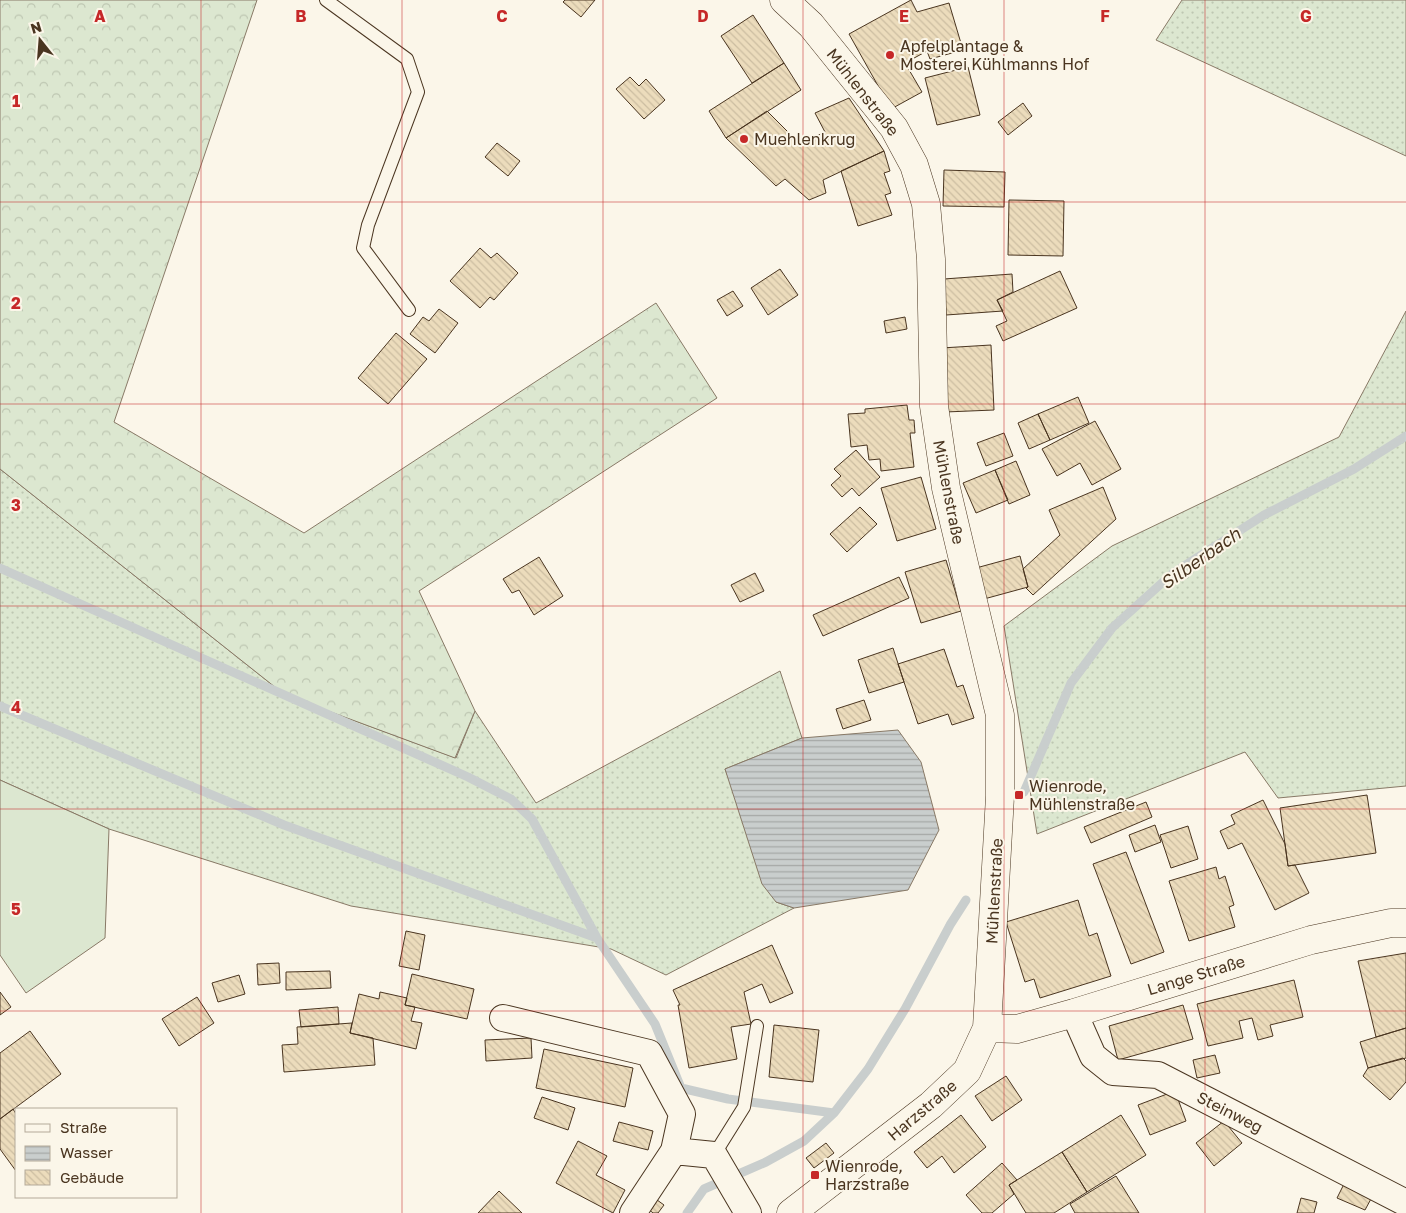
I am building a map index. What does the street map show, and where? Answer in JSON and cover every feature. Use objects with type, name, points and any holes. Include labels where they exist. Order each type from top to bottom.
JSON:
[{"type":"main road","name":"Mühlenstraße","points":[[784,0],[811,25],[894,128],[914,165],[926,204],[931,259],[934,406],[946,488],[1000,715],[1000,796],[987,1028]]},
{"type":"main road","name":"Lange Straße","points":[[987,1028],[1017,1029],[1311,940],[1391,923],[1406,923]]},
{"type":"main road","name":"Harzstraße","points":[[791,1213],[937,1100],[967,1071],[987,1028]]},
{"type":"street","name":"Steinweg","points":[[1074,1013],[1093,1056],[1113,1072],[1158,1075],[1406,1203]]},
{"type":"street","points":[[503,1018],[649,1053],[682,1114],[674,1151],[633,1213]]},
{"type":"street","points":[[674,1151],[717,1160],[743,1206]]},
{"type":"lane","points":[[326,0],[407,59],[418,92],[368,225],[363,248],[409,310]]},
{"type":"lane","points":[[717,1160],[744,1107],[758,1026]]},
{"type":"green space","points":[[0,0],[257,0],[114,422],[304,533],[656,303],[717,398],[419,591],[475,711],[455,758],[285,695],[0,469]]},
{"type":"green space","points":[[1182,0],[1406,0],[1406,156],[1156,40]]},
{"type":"green space","points":[[1406,311],[1406,786],[1278,798],[1245,752],[1037,834],[1004,626],[1112,546],[1339,437]]},
{"type":"green space","points":[[0,469],[285,695],[456,758],[475,711],[536,803],[780,671],[802,738],[725,769],[776,902],[794,908],[666,975],[611,949],[351,906],[109,829],[0,780]]},
{"type":"green space","points":[[0,780],[109,829],[105,938],[26,993],[0,955]]},
{"type":"water","points":[[898,730],[921,762],[939,830],[908,890],[794,908],[776,902],[762,884],[725,769],[802,738]]},
{"type":"building","points":[[565,0],[595,0],[581,17],[563,2]]},
{"type":"building","name":"Apfelplantage & Mosterei Kühlmanns Hof","points":[[911,0],[917,12],[949,3],[963,50],[930,59],[927,51],[905,63],[922,92],[891,109],[849,34]]},
{"type":"building","points":[[753,15],[784,63],[752,83],[721,36]]},
{"type":"building","points":[[784,63],[801,90],[726,138],[709,111]]},
{"type":"building","points":[[968,67],[980,115],[937,125],[925,78]]},
{"type":"building","points":[[630,77],[639,86],[646,79],[665,100],[644,119],[616,89]]},
{"type":"building","points":[[849,98],[884,151],[823,180],[826,193],[809,200],[785,179],[776,186],[726,138],[767,111],[800,144],[825,132],[815,113]]},
{"type":"building","points":[[1023,103],[1032,116],[1008,135],[998,122]]},
{"type":"building","points":[[497,143],[520,161],[508,176],[485,157]]},
{"type":"building","points":[[884,151],[890,171],[884,173],[891,193],[885,195],[892,215],[858,226],[841,171]]},
{"type":"building","points":[[944,170],[1005,172],[1004,207],[943,206]]},
{"type":"building","points":[[1009,200],[1064,201],[1063,256],[1008,255]]},
{"type":"building","points":[[480,248],[491,258],[497,253],[518,273],[494,300],[490,297],[480,308],[450,281]]},
{"type":"building","points":[[780,269],[798,295],[768,315],[751,288]]},
{"type":"building","points":[[1060,271],[1077,308],[1003,341],[996,326],[1007,321],[997,300]]},
{"type":"building","points":[[1012,274],[1013,292],[997,300],[1003,311],[946,315],[944,279]]},
{"type":"building","points":[[733,291],[743,306],[727,316],[717,300]]},
{"type":"building","points":[[439,309],[458,323],[435,353],[410,334],[423,317],[429,321]]},
{"type":"building","points":[[905,317],[907,329],[886,333],[884,321]]},
{"type":"building","points":[[396,333],[427,359],[388,404],[358,378]]},
{"type":"building","points":[[991,345],[994,410],[945,412],[941,348]]},
{"type":"building","points":[[1078,397],[1089,423],[1050,440],[1038,414]]},
{"type":"building","points":[[907,405],[909,420],[914,420],[915,433],[910,433],[914,467],[881,471],[880,459],[869,460],[867,445],[851,447],[848,414],[865,413],[865,409]]},
{"type":"building","points":[[1038,414],[1050,440],[1029,449],[1018,423]]},
{"type":"building","points":[[1095,421],[1121,469],[1092,485],[1080,463],[1057,476],[1042,449]]},
{"type":"building","points":[[1004,433],[1013,456],[986,466],[977,443]]},
{"type":"building","points":[[856,450],[880,477],[859,496],[852,488],[842,497],[831,485],[841,476],[834,469]]},
{"type":"building","points":[[1016,461],[1030,495],[1009,504],[995,470]]},
{"type":"building","points":[[995,470],[1008,500],[976,513],[963,483]]},
{"type":"building","points":[[921,477],[936,529],[897,541],[881,488]]},
{"type":"building","points":[[1103,487],[1116,519],[1033,595],[1026,588],[1028,587],[1023,569],[1060,535],[1049,510]]},
{"type":"building","points":[[860,507],[877,524],[847,552],[830,534]]},
{"type":"building","points":[[1020,556],[1028,587],[984,599],[976,568]]},
{"type":"building","points":[[539,557],[563,596],[534,615],[519,590],[512,593],[503,579]]},
{"type":"building","points":[[946,560],[961,611],[921,623],[905,572]]},
{"type":"building","points":[[755,573],[764,591],[740,602],[731,585]]},
{"type":"building","points":[[899,577],[909,598],[823,636],[813,615]]},
{"type":"building","points":[[893,648],[904,682],[869,693],[858,660]]},
{"type":"building","points":[[944,649],[957,687],[963,685],[974,718],[952,725],[948,714],[918,724],[898,664]]},
{"type":"building","points":[[864,700],[871,720],[843,729],[836,709]]},
{"type":"building","points":[[1367,795],[1376,853],[1288,866],[1280,808]]},
{"type":"building","points":[[1263,800],[1285,844],[1288,866],[1295,865],[1309,893],[1275,910],[1242,843],[1228,849],[1220,831],[1235,824],[1231,815]]},
{"type":"building","points":[[1146,802],[1152,817],[1091,843],[1084,827]]},
{"type":"building","points":[[1155,825],[1161,842],[1135,852],[1129,835]]},
{"type":"building","points":[[1188,826],[1198,859],[1171,868],[1160,835]]},
{"type":"building","points":[[1126,852],[1164,952],[1131,964],[1093,864]]},
{"type":"building","points":[[1216,867],[1219,879],[1225,876],[1234,905],[1229,907],[1235,927],[1189,941],[1169,881]]},
{"type":"building","points":[[1078,900],[1089,936],[1097,933],[1111,976],[1040,998],[1034,979],[1025,982],[1006,922]]},
{"type":"building","points":[[406,931],[425,935],[419,970],[399,966]]},
{"type":"building","points":[[772,945],[793,993],[770,1003],[762,984],[744,992],[751,1024],[731,1027],[737,1059],[689,1068],[678,1005],[680,1005],[673,990]]},
{"type":"building","points":[[1406,953],[1406,1028],[1376,1037],[1358,961]]},
{"type":"building","points":[[279,963],[280,983],[258,985],[257,964]]},
{"type":"building","points":[[330,971],[331,988],[286,990],[286,972]]},
{"type":"building","points":[[412,974],[474,989],[467,1019],[405,1005]]},
{"type":"building","points":[[239,975],[245,994],[218,1002],[212,983]]},
{"type":"building","points":[[1294,980],[1303,1017],[1270,1025],[1273,1036],[1258,1040],[1252,1018],[1239,1021],[1243,1038],[1208,1046],[1197,1004]]},
{"type":"building","points":[[0,992],[11,1007],[0,1015]]},
{"type":"building","points":[[380,992],[407,998],[405,1005],[415,1007],[411,1021],[422,1023],[416,1049],[350,1033],[359,994],[379,999]]},
{"type":"building","points":[[197,997],[214,1023],[179,1046],[162,1019]]},
{"type":"building","points":[[1183,1005],[1193,1039],[1118,1060],[1109,1026]]},
{"type":"building","points":[[338,1007],[339,1024],[301,1027],[299,1010]]},
{"type":"building","points":[[352,1023],[350,1033],[373,1038],[375,1065],[284,1072],[282,1045],[298,1044],[297,1027]]},
{"type":"building","points":[[774,1025],[819,1030],[813,1082],[769,1077]]},
{"type":"building","points":[[1406,1028],[1406,1058],[1368,1068],[1360,1042]]},
{"type":"building","points":[[30,1031],[61,1074],[0,1119],[0,1053]]},
{"type":"building","points":[[531,1038],[532,1058],[486,1061],[485,1040]]},
{"type":"building","points":[[544,1049],[633,1068],[625,1107],[536,1088]]},
{"type":"building","points":[[1215,1055],[1220,1073],[1197,1078],[1193,1060]]},
{"type":"building","points":[[1403,1058],[1406,1061],[1406,1082],[1390,1100],[1363,1076],[1368,1068]]},
{"type":"building","points":[[1006,1076],[1022,1100],[992,1121],[975,1096]]},
{"type":"building","points":[[1175,1091],[1186,1121],[1150,1135],[1138,1105]]},
{"type":"building","points":[[542,1097],[575,1108],[568,1130],[534,1118]]},
{"type":"building","points":[[13,1109],[15,1112],[15,1170],[0,1149],[0,1119]]},
{"type":"building","points":[[961,1115],[986,1147],[954,1173],[942,1156],[927,1168],[914,1152]]},
{"type":"building","points":[[1121,1115],[1146,1155],[1087,1192],[1062,1152]]},
{"type":"building","points":[[1224,1121],[1242,1143],[1214,1166],[1196,1143]]},
{"type":"building","points":[[619,1122],[653,1131],[648,1150],[613,1141]]},
{"type":"building","points":[[578,1141],[607,1156],[596,1175],[625,1190],[613,1213],[556,1183]]},
{"type":"building","points":[[826,1143],[834,1153],[814,1168],[806,1158]]},
{"type":"building","points":[[1062,1152],[1087,1192],[1054,1213],[1026,1213],[1009,1185]]},
{"type":"building","points":[[1002,1163],[1017,1180],[1009,1185],[1014,1194],[992,1213],[982,1213],[966,1195]]},
{"type":"building","points":[[1116,1176],[1139,1213],[1075,1213],[1070,1204]]},
{"type":"building","points":[[1344,1184],[1372,1197],[1365,1210],[1337,1198]]},
{"type":"building","points":[[499,1191],[522,1213],[478,1213]]},
{"type":"building","points":[[653,1197],[664,1205],[658,1213],[653,1213],[646,1207]]},
{"type":"building","points":[[1301,1198],[1317,1202],[1314,1213],[1297,1213]]},
{"type":"waterway","name":"Silberbach","points":[[1024,792],[1071,683],[1112,628],[1173,573],[1264,515],[1354,469],[1406,436]]},
{"type":"waterway","points":[[0,568],[468,777],[511,799],[532,819],[597,938],[655,1024],[681,1088],[728,1099],[834,1113]]},
{"type":"waterway","points":[[0,706],[284,825],[597,938]]},
{"type":"waterway","points":[[687,1213],[704,1189],[766,1162],[804,1141],[834,1113],[868,1069],[905,1009],[950,925],[966,900]]},
{"type":"place","name":"Apfelplantage & Mosterei Kühlmanns Hof","points":[[890,55]]},
{"type":"place","name":"Muehlenkrug","points":[[744,139]]},
{"type":"place","name":"Wienrode, Mühlenstraße","points":[[1019,795]]},
{"type":"place","name":"Wienrode, Harzstraße","points":[[815,1175]]}]
